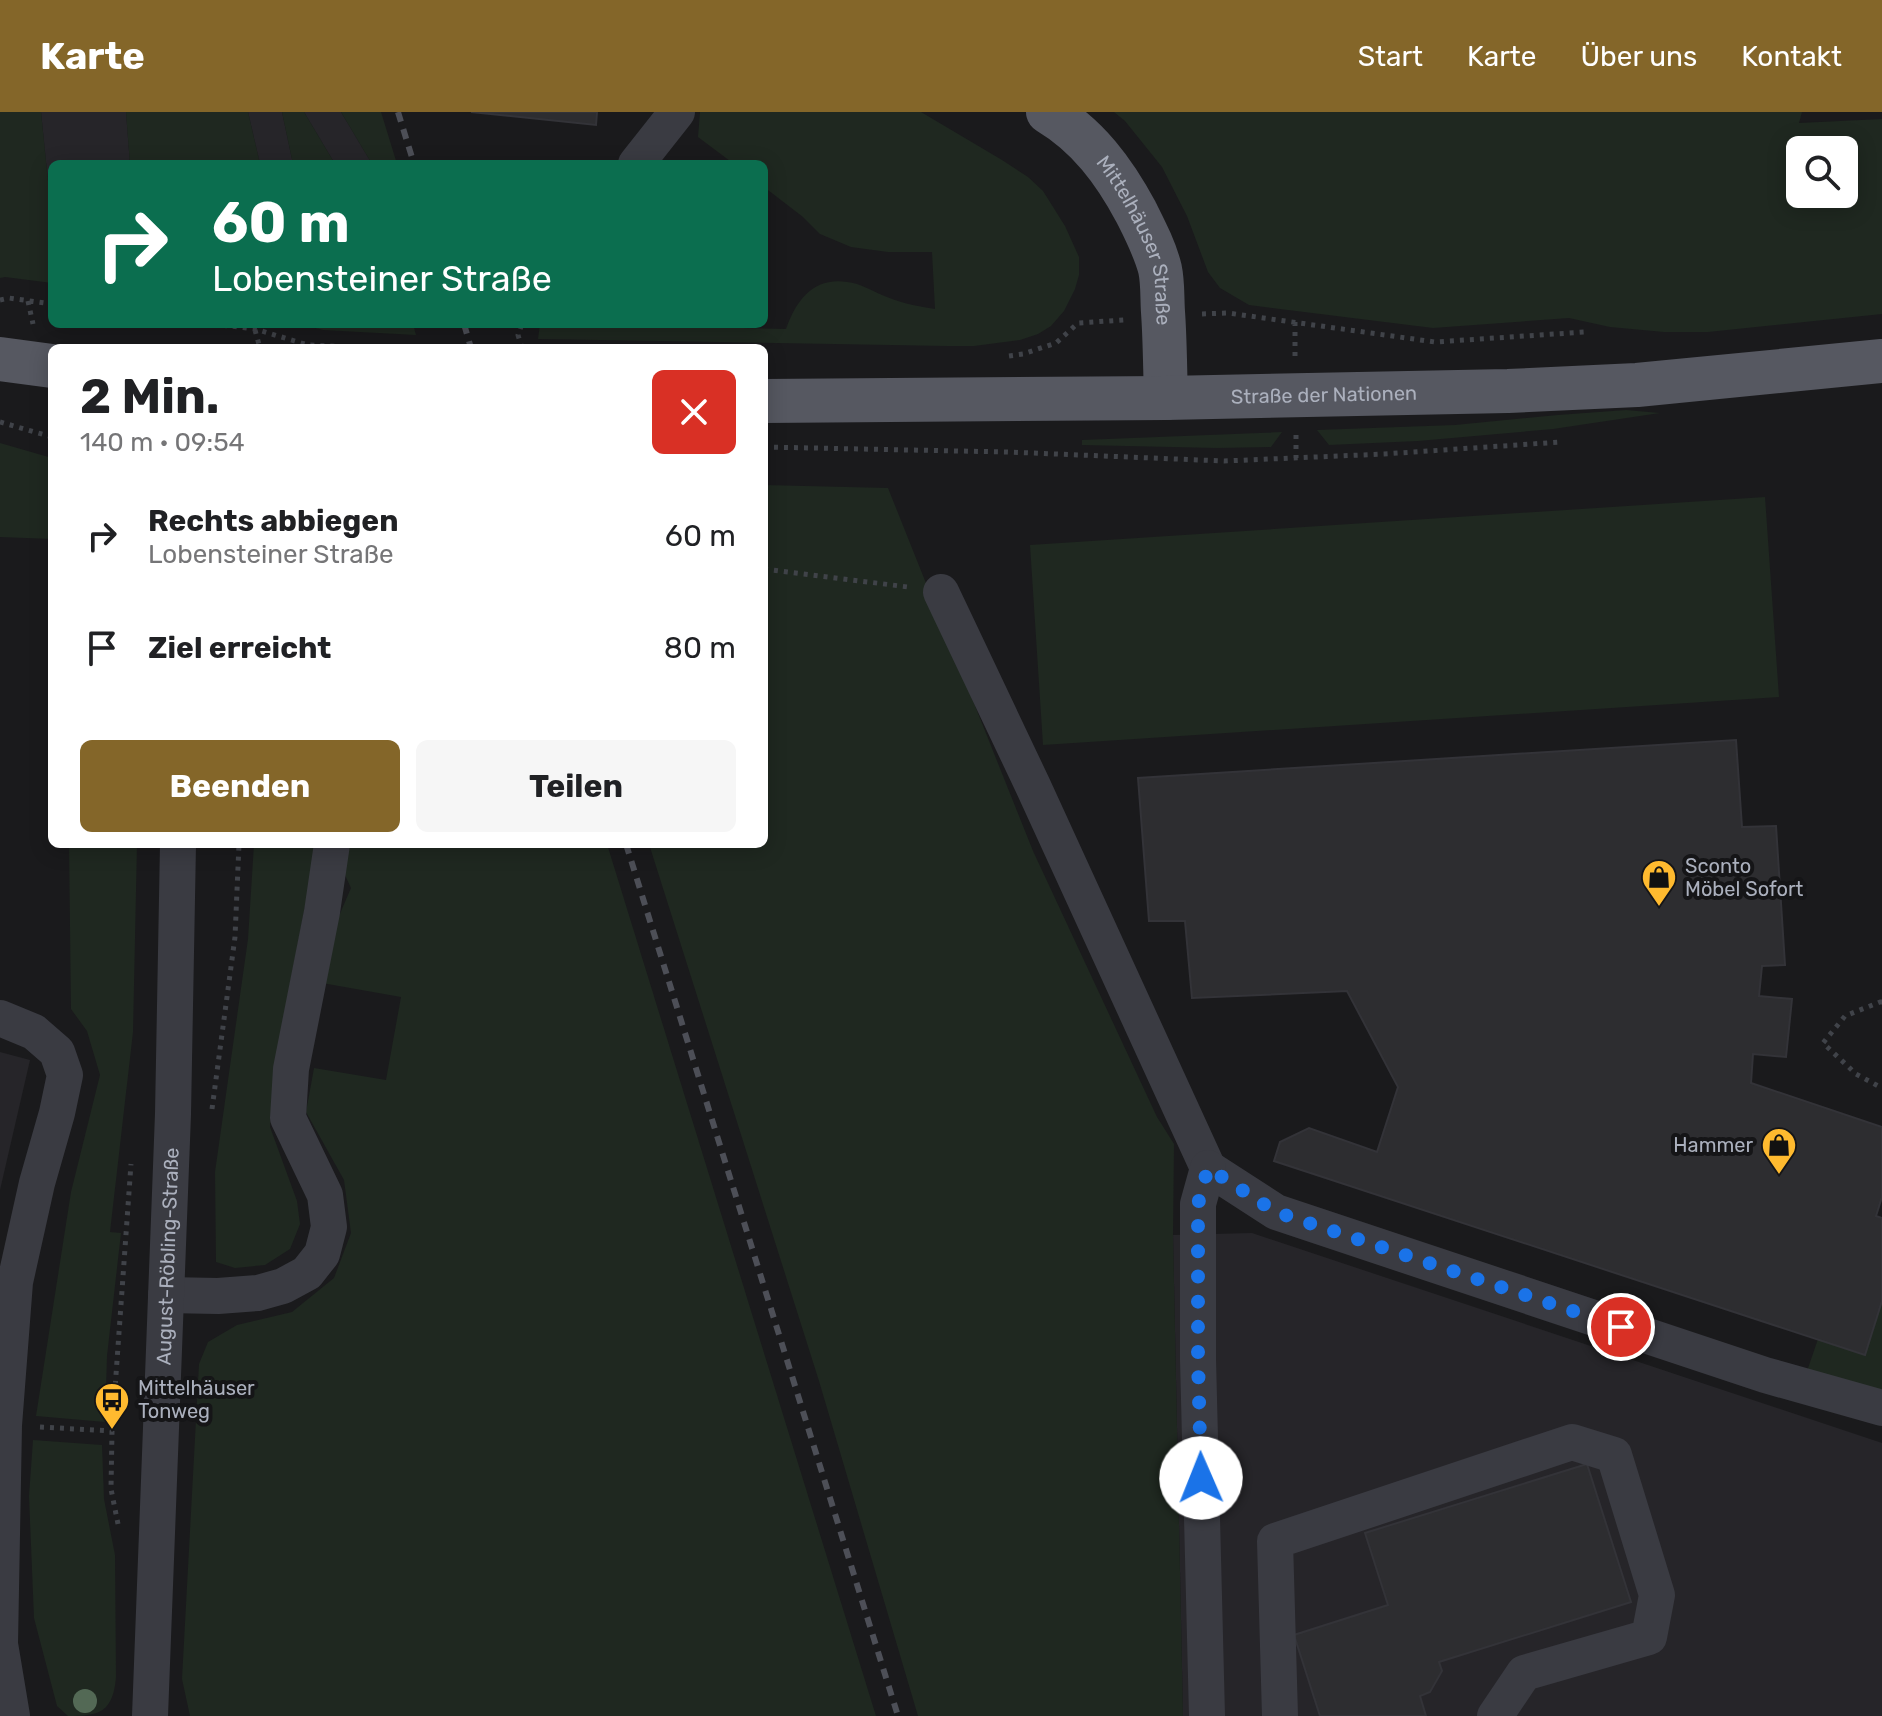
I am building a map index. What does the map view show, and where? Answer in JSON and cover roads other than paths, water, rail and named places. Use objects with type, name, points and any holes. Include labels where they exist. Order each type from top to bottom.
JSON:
[{"type":"main road","name":"Mittelhäuser Straße","points":[[1048,112],[1086,141],[1104,160],[1127,195],[1149,238],[1161,281],[1166,398]]},
{"type":"main road","points":[[0,359],[48,365]]},
{"type":"main road","name":"Straße der Nationen","points":[[768,401],[1522,391],[1637,385],[1882,361]]},
{"type":"street","points":[[639,160],[677,112]]},
{"type":"street","points":[[941,592],[1208,1168],[1276,1212],[1765,1375],[1882,1408]]},
{"type":"street","name":"August-Röbling-Straße","points":[[150,1716],[173,1114],[178,848]]},
{"type":"street","points":[[166,1295],[258,1293],[283,1286],[307,1273],[322,1254],[329,1227],[325,1195],[288,1118],[291,1069],[331,848]]},
{"type":"street","points":[[0,1018],[34,1032],[57,1052],[65,1075],[15,1282],[2,1440],[0,1644],[12,1716]]},
{"type":"street","points":[[1207,1716],[1198,1359],[1198,1204],[1208,1168]]},
{"type":"street","points":[[1280,1716],[1275,1541],[1572,1442],[1614,1455],[1657,1595],[1649,1637],[1524,1673],[1495,1716]]},
{"type":"railway","points":[[398,112],[413,160]]},
{"type":"railway","points":[[465,328],[470,344]]},
{"type":"railway","points":[[627,848],[898,1716]]},
{"type":"place","name":"Sconto Möbel Sofort","points":[[1659,908]]},
{"type":"place","name":"Hammer","points":[[1779,1176]]},
{"type":"place","name":"Mittelhäuser Tonweg","points":[[112,1431]]}]
